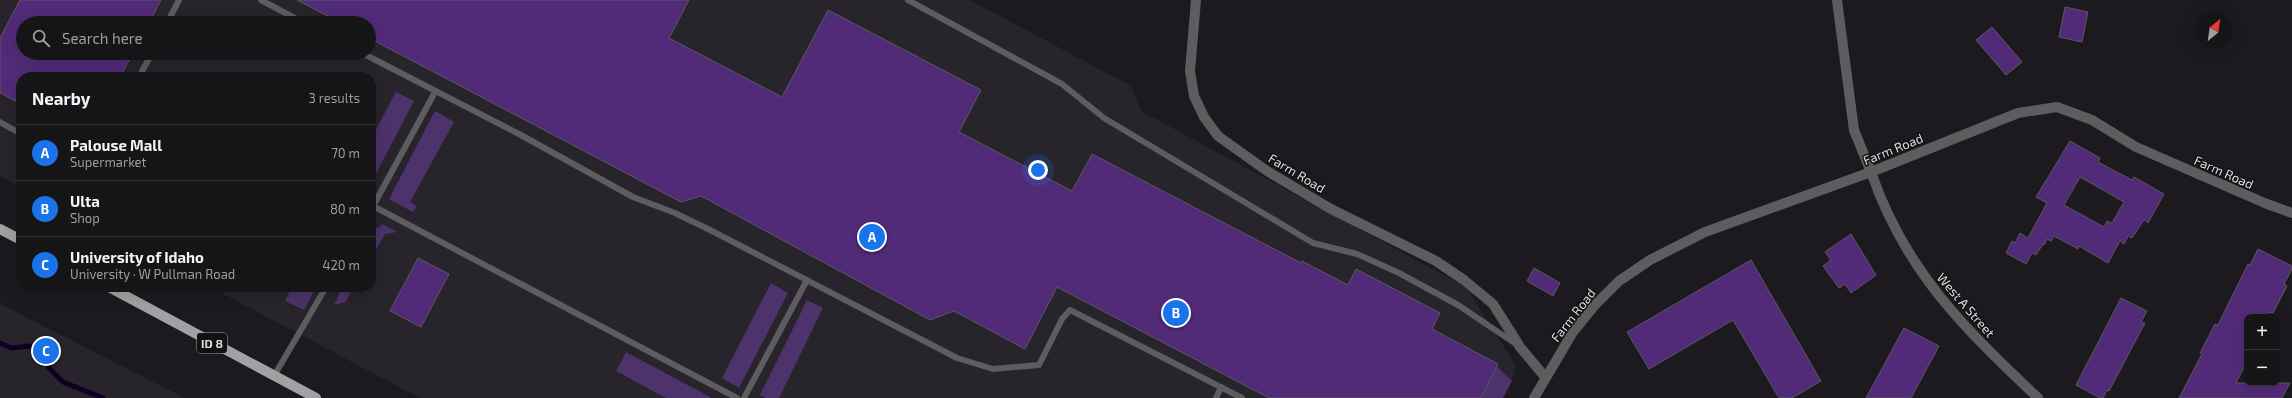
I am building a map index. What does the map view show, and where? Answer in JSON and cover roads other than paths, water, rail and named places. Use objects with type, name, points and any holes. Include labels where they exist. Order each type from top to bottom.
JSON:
[{"type":"main road","points":[[0,229],[16,237]]},
{"type":"main road","name":"ID 8","points":[[118,292],[316,398]]},
{"type":"street","name":"Farm Road","points":[[1196,0],[1190,71],[1194,96],[1204,117],[1218,136],[1267,171],[1331,209],[1436,261],[1458,276],[1493,304],[1520,348],[1545,377]]},
{"type":"street","name":"West A Street","points":[[1837,0],[1854,130],[1883,206],[1910,257],[1943,302],[1989,351],[2038,398]]},
{"type":"street","name":"Farm Road","points":[[1534,398],[1545,377],[1573,332],[1594,306],[1619,281],[1650,260],[1705,232],[1871,172],[2018,113],[2057,107],[2092,120],[2136,147],[2267,204],[2292,213]]},
{"type":"lane","points":[[171,16],[179,0]]},
{"type":"lane","points":[[261,0],[291,16]]},
{"type":"lane","points":[[908,0],[1062,84],[1104,118],[1313,243],[1357,254],[1399,273],[1458,305],[1520,348]]},
{"type":"lane","points":[[142,72],[148,60]]},
{"type":"lane","points":[[375,60],[519,134],[633,197],[675,213],[807,280],[886,323],[957,358],[993,369],[1039,365],[1062,319],[1070,310],[1242,398]]},
{"type":"lane","points":[[376,200],[435,92]]},
{"type":"lane","points":[[0,122],[16,131]]},
{"type":"lane","points":[[376,209],[737,398]]},
{"type":"lane","points":[[744,398],[807,280]]},
{"type":"lane","points":[[274,376],[323,292]]},
{"type":"lane","points":[[1216,398],[1221,387]]},
{"type":"waterway","points":[[0,343],[11,348],[30,346],[40,351],[50,369],[63,382],[103,398]]},
{"type":"place","name":"Palouse Mall","points":[[872,237]]},
{"type":"place","name":"Ulta","points":[[1176,313]]},
{"type":"place","name":"University of Idaho","points":[[46,351]]}]
